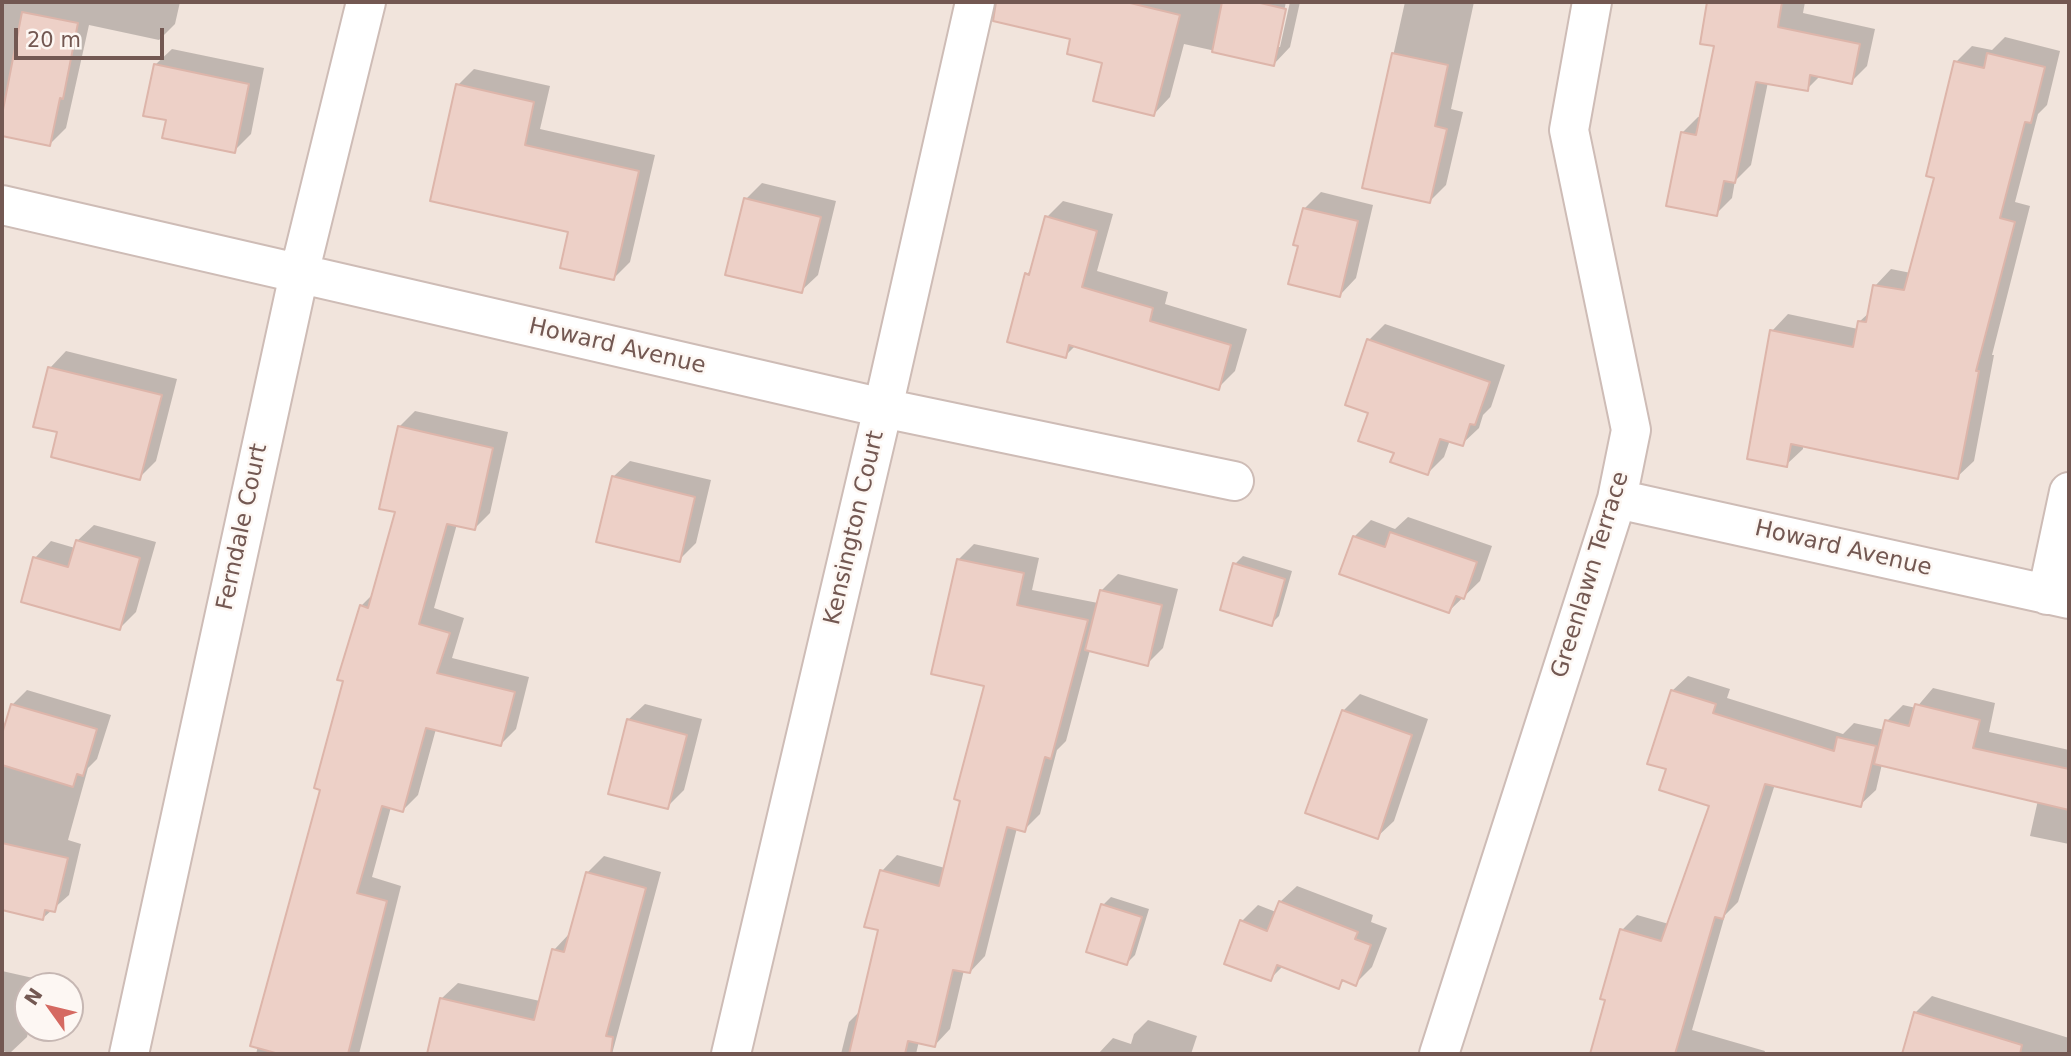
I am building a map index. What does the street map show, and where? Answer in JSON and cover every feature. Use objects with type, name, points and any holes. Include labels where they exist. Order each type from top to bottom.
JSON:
[{"type":"street","name":"Ferndale Court","points":[[129,1054],[299,274],[366,2]]},
{"type":"street","name":"Kensington Court","points":[[731,1054],[883,408],[975,2]]},
{"type":"street","name":"Greenlawn Terrace","points":[[1439,1054],[1617,499],[1631,430],[1569,130],[1592,2]]},
{"type":"street","name":"Howard Avenue","points":[[2,205],[883,408],[1234,481]]},
{"type":"street","points":[[2058,597],[2069,492]]},
{"type":"street","name":"Howard Avenue","points":[[1617,499],[2058,597]]},
{"type":"shaded area","points":[[2,2],[2069,2],[2069,1054],[2,1054]]},
{"type":"building","points":[[996,2],[1126,2],[1180,15],[1154,116],[1093,101],[1102,63],[1067,54],[1070,39],[993,21]]},
{"type":"building","points":[[1222,2],[1256,2],[1286,9],[1274,66],[1212,52]]},
{"type":"building","points":[[1707,2],[1782,2],[1778,27],[1860,44],[1852,84],[1810,75],[1808,91],[1756,82],[1735,183],[1724,181],[1717,216],[1666,206],[1681,132],[1696,135],[1714,46],[1700,44]]},
{"type":"building","points":[[22,12],[78,23],[63,99],[60,98],[50,146],[2,136],[2,115]]},
{"type":"building","points":[[1392,53],[1448,65],[1435,126],[1447,129],[1430,203],[1362,188]]},
{"type":"building","points":[[1987,53],[2045,67],[2031,123],[2025,122],[2000,218],[2015,222],[1976,371],[1979,371],[1958,479],[1791,444],[1787,467],[1747,459],[1770,330],[1853,347],[1858,321],[1866,322],[1873,285],[1904,290],[1934,178],[1926,176],[1954,61],[1984,68]]},
{"type":"building","points":[[154,64],[249,84],[235,153],[162,138],[166,120],[143,116]]},
{"type":"building","points":[[456,84],[534,102],[525,145],[639,171],[614,280],[560,268],[568,232],[430,201]]},
{"type":"building","points":[[744,198],[821,217],[802,293],[725,275]]},
{"type":"building","points":[[1303,208],[1358,221],[1340,297],[1288,284],[1298,246],[1293,245]]},
{"type":"building","points":[[1045,216],[1097,231],[1082,287],[1153,308],[1150,321],[1231,345],[1219,390],[1069,345],[1066,358],[1007,342],[1025,273],[1029,275]]},
{"type":"building","points":[[1367,339],[1490,382],[1475,425],[1470,424],[1463,446],[1440,439],[1428,475],[1390,462],[1394,453],[1358,441],[1368,413],[1345,405]]},
{"type":"building","points":[[48,367],[162,395],[140,480],[51,457],[57,432],[33,427]]},
{"type":"building","points":[[398,426],[493,448],[475,530],[447,524],[419,624],[450,633],[437,673],[515,692],[501,746],[426,728],[403,812],[382,806],[357,893],[387,901],[348,1054],[279,1054],[250,1046],[320,790],[314,788],[343,681],[337,680],[360,605],[368,608],[395,512],[379,509]]},
{"type":"building","points":[[612,476],[695,497],[680,562],[596,542]]},
{"type":"building","points":[[1390,532],[1477,562],[1464,599],[1456,596],[1449,613],[1339,574],[1353,536],[1385,547]]},
{"type":"building","points":[[76,540],[140,558],[120,630],[21,602],[33,557],[68,567]]},
{"type":"building","points":[[957,559],[1024,573],[1017,605],[1088,620],[1051,759],[1045,757],[1025,832],[1007,827],[970,973],[953,970],[935,1047],[908,1041],[905,1054],[849,1054],[878,930],[864,927],[880,870],[939,886],[960,801],[954,799],[984,686],[931,674]]},
{"type":"building","points":[[1233,563],[1285,579],[1272,626],[1220,610]]},
{"type":"building","points":[[1100,590],[1162,605],[1148,666],[1085,650]]},
{"type":"building","points":[[1671,690],[1716,704],[1713,713],[1834,751],[1837,737],[1876,746],[1861,807],[1765,784],[1723,919],[1715,917],[1675,1054],[1590,1054],[1605,1000],[1600,999],[1620,929],[1661,941],[1709,806],[1659,790],[1666,769],[1647,764]]},
{"type":"building","points":[[11,704],[97,729],[83,776],[77,774],[73,787],[2,765],[2,734]]},
{"type":"building","points":[[1915,704],[1980,720],[1973,748],[2069,769],[2069,810],[1874,764],[1885,720],[1909,726]]},
{"type":"building","points":[[1342,710],[1412,735],[1378,839],[1305,813]]},
{"type":"building","points":[[627,719],[687,735],[668,809],[608,794]]},
{"type":"building","points":[[2,843],[68,858],[55,912],[45,910],[43,920],[2,910]]},
{"type":"building","points":[[586,872],[646,888],[606,1036],[613,1037],[611,1054],[427,1054],[440,998],[534,1020],[552,949],[564,952]]},
{"type":"building","points":[[1279,901],[1358,932],[1355,939],[1371,945],[1356,986],[1342,980],[1339,989],[1277,965],[1271,981],[1224,964],[1240,920],[1267,931]]},
{"type":"building","points":[[1101,904],[1142,917],[1127,965],[1086,952]]},
{"type":"building","points":[[1914,1012],[2022,1045],[2020,1054],[1902,1054]]}]
